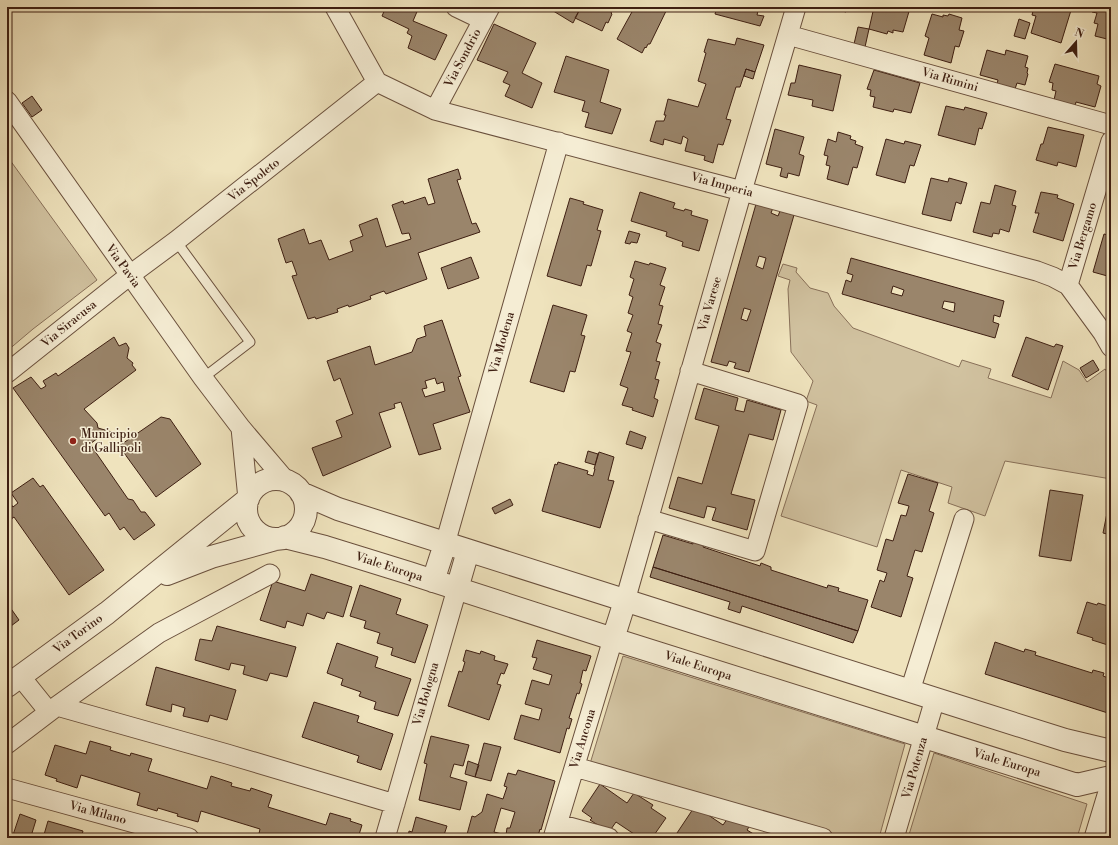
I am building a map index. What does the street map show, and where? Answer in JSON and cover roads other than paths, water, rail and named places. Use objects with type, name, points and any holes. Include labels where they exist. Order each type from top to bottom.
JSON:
[{"type":"street","points":[[334,7],[377,82]]},
{"type":"street","points":[[456,7],[486,13]]},
{"type":"street","name":"Via Varese","points":[[625,601],[742,190],[796,7]]},
{"type":"street","name":"Via Sondrio","points":[[435,110],[486,13]]},
{"type":"street","name":"Via Rimini","points":[[788,35],[1111,125]]},
{"type":"street","name":"Via Imperia","points":[[377,82],[435,110],[742,190],[1037,271],[1068,285]]},
{"type":"street","name":"Via Spoleto","points":[[130,275],[176,241],[377,82]]},
{"type":"street","name":"Via Pavia","points":[[7,102],[203,378],[241,428],[293,487]]},
{"type":"street","name":"Via Bergamo","points":[[1068,285],[1111,141]]},
{"type":"street","name":"Via Modena","points":[[445,544],[559,142]]},
{"type":"street","name":"Via Siracusa","points":[[7,373],[130,275]]},
{"type":"street","points":[[1068,285],[1103,333],[1111,347]]},
{"type":"street","points":[[648,519],[755,551],[798,404],[690,371]]},
{"type":"street","points":[[241,428],[248,499]]},
{"type":"street","points":[[293,487],[305,501],[306,506],[304,519],[300,527],[293,534],[280,538],[266,537],[258,533],[252,526],[248,517],[246,508],[248,499],[252,491],[259,484],[267,480],[277,479],[293,487],[338,510],[1065,740],[1111,751]]},
{"type":"street","name":"Via Torino","points":[[13,681],[107,613],[248,499]]},
{"type":"street","points":[[910,691],[964,519]]},
{"type":"street","name":"Via Torino","points":[[149,580],[211,557],[280,538]]},
{"type":"street","name":"Viale Europa","points":[[280,538],[325,547],[1077,785],[1111,777]]},
{"type":"street","points":[[434,581],[445,544]]},
{"type":"street","name":"Via Bologna","points":[[385,838],[468,551]]},
{"type":"street","points":[[7,744],[53,709],[160,633],[270,574]]},
{"type":"street","points":[[614,639],[625,601]]},
{"type":"street","name":"Via Ancona","points":[[556,831],[614,639]]},
{"type":"street","points":[[13,681],[53,709],[227,754],[395,804]]},
{"type":"street","name":"Via Potenza","points":[[894,838],[935,699]]},
{"type":"street","points":[[575,767],[823,838]]},
{"type":"street","points":[[1094,838],[1111,782]]},
{"type":"street","name":"Via Milano","points":[[7,788],[189,838]]},
{"type":"street","points":[[556,831],[609,838]]},
{"type":"lane","points":[[176,241],[250,342],[203,378]]},
{"type":"place","name":"Municipio di Gallipoli","points":[[73,441]]}]
